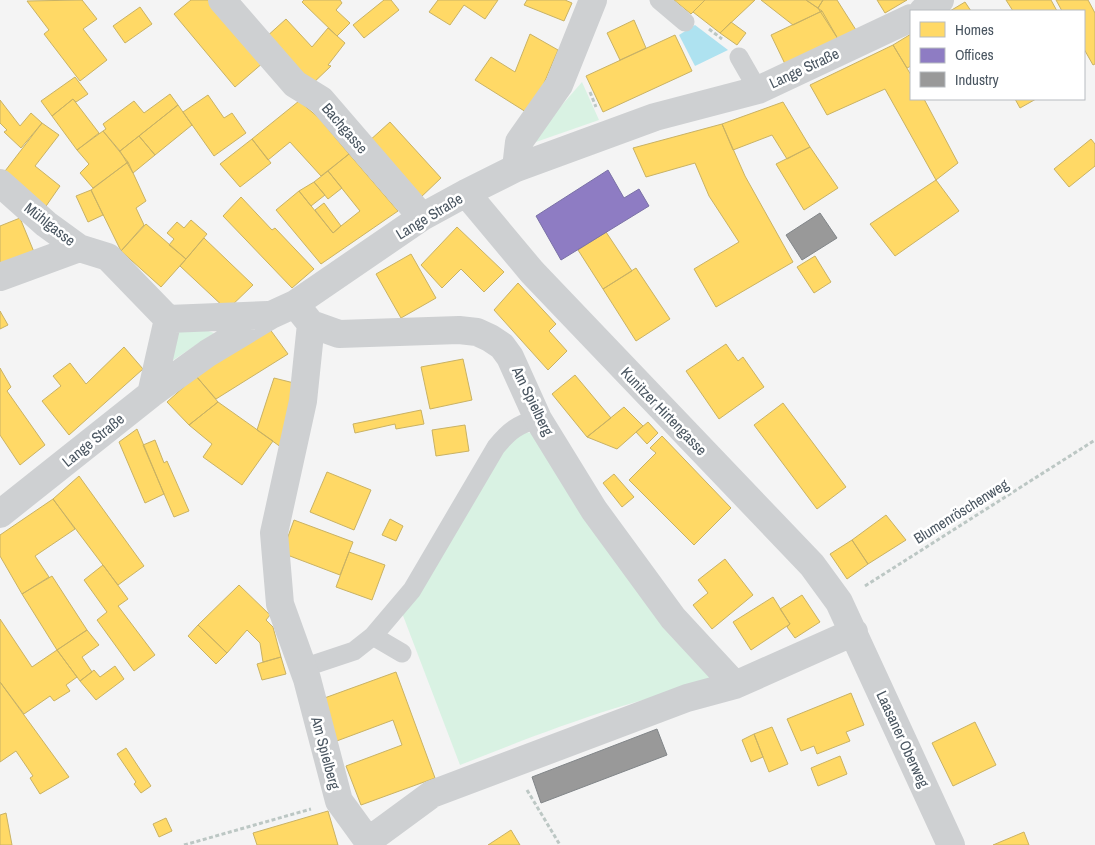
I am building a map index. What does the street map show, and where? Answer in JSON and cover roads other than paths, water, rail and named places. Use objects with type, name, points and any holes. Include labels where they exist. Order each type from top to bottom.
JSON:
[{"type":"street","name":"Bachgasse","points":[[222,0],[295,84],[321,100],[422,217]]},
{"type":"street","points":[[516,168],[519,142],[559,85],[593,0]]},
{"type":"street","points":[[925,10],[940,0]]},
{"type":"street","name":"Lange Straße","points":[[0,514],[151,394],[208,353],[292,314],[422,217],[466,193],[516,168],[656,118],[758,90],[910,18]]},
{"type":"street","name":"Mühlgasse","points":[[0,183],[46,224],[79,248],[108,257],[168,319]]},
{"type":"street","name":"Kunitzer Hirtengasse","points":[[466,193],[532,272],[812,565],[839,602],[854,632]]},
{"type":"street","points":[[0,277],[79,248]]},
{"type":"street","points":[[151,394],[168,319],[292,314]]},
{"type":"street","name":"Am Spielberg","points":[[292,314],[339,334],[459,330],[483,335],[502,346],[510,356],[538,419],[594,510],[673,618],[735,686]]},
{"type":"street","name":"Am Spielberg","points":[[292,314],[303,401],[274,533],[280,604],[303,668],[339,801],[369,843],[432,794],[512,765],[581,736],[687,698],[735,686],[854,632]]},
{"type":"street","name":"Laasaner Oberweg","points":[[854,632],[951,845]]},
{"type":"lane","points":[[660,0],[685,22]]},
{"type":"lane","points":[[738,57],[758,90]]},
{"type":"lane","points":[[303,668],[354,651],[373,636],[412,590],[496,447],[514,428],[538,419]]},
{"type":"lane","points":[[373,636],[402,653]]},
{"type":"water","points":[[695,25],[728,50],[695,66],[679,35]]}]
